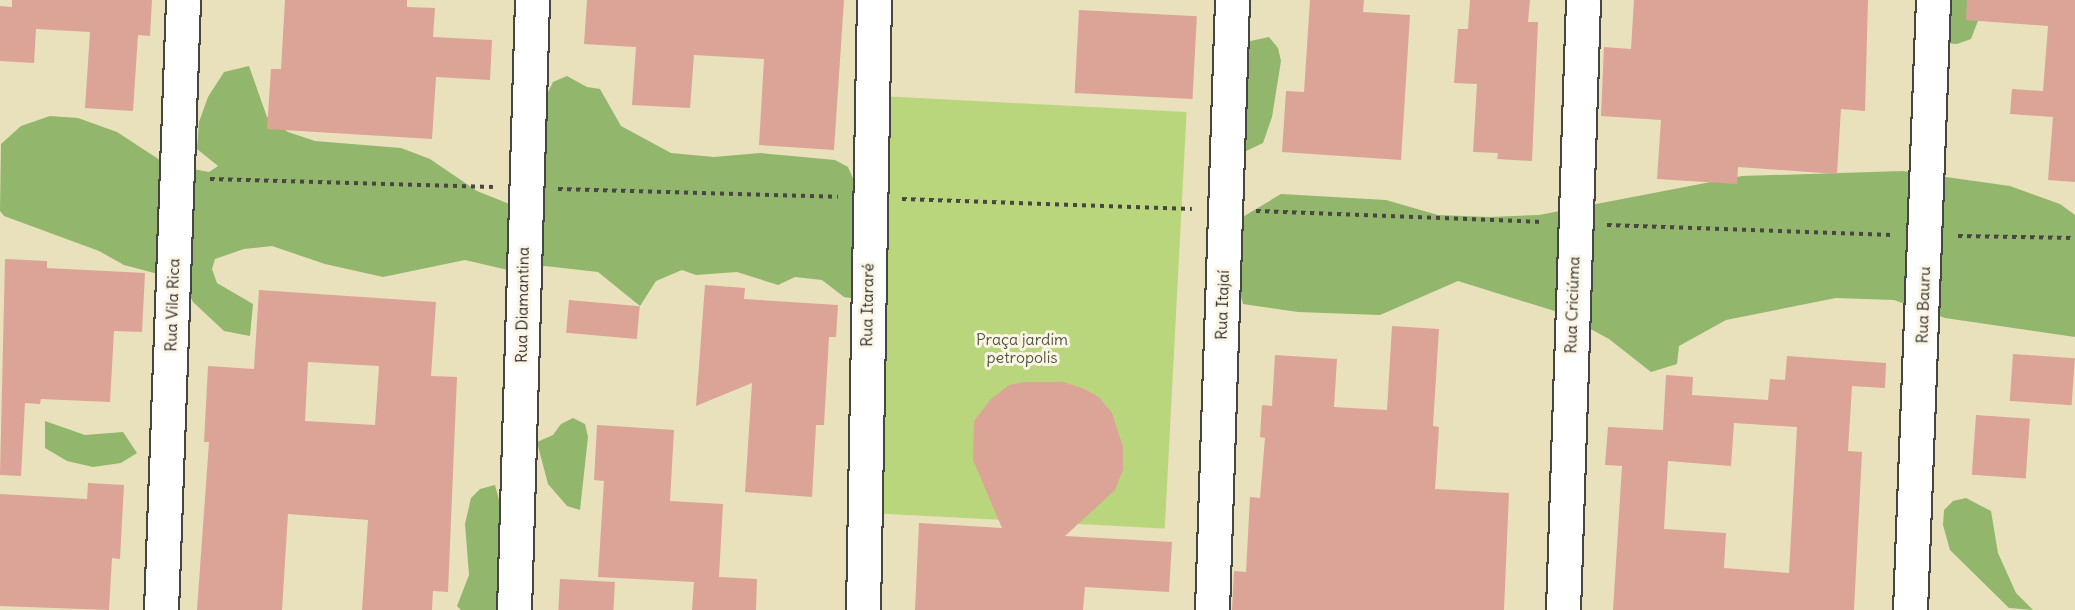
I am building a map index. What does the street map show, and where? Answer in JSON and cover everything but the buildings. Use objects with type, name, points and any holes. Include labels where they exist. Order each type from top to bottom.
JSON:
[{"type":"street","name":"Rua Vila Rica","points":[[161,610],[183,0]]},
{"type":"street","name":"Rua Diamantina","points":[[514,610],[532,0]]},
{"type":"street","name":"Rua Itararé","points":[[862,610],[874,0]]},
{"type":"street","name":"Rua Itajaí","points":[[1212,610],[1232,0]]},
{"type":"street","name":"Rua Criciúma","points":[[1563,610],[1583,0]]},
{"type":"street","name":"Rua Bauru","points":[[1910,610],[1926,236],[1933,0]]},
{"type":"path","points":[[176,178],[869,198],[1926,236],[2075,238]]},
{"type":"green space","points":[[1929,0],[1986,0],[1971,39],[1957,44],[1943,43]]},
{"type":"green space","points":[[1269,37],[1278,48],[1281,61],[1272,117],[1263,143],[1244,152],[1239,138],[1237,44]]},
{"type":"green space","points":[[249,66],[267,117],[288,132],[315,141],[401,148],[430,159],[477,191],[517,207],[540,193],[544,179],[546,96],[553,82],[567,76],[587,87],[600,89],[621,126],[671,153],[714,157],[760,153],[835,160],[848,167],[854,181],[857,299],[844,297],[822,280],[795,277],[778,285],[737,272],[696,275],[682,270],[656,281],[640,306],[598,272],[545,266],[517,272],[465,260],[383,277],[325,264],[272,246],[244,249],[215,259],[212,269],[217,283],[253,304],[250,336],[224,331],[193,302],[187,290],[158,274],[124,265],[99,251],[4,216],[0,211],[1,144],[21,126],[50,116],[78,118],[117,132],[166,164],[209,172],[218,166],[197,149],[199,122],[208,97],[224,72]]},
{"type":"green space","name":"Praça jardim petropolis","points":[[881,96],[1187,112],[1165,528],[859,512]]},
{"type":"green space","points":[[1903,171],[2010,186],[2060,204],[2075,215],[2075,337],[1945,318],[1894,300],[1836,298],[1726,320],[1679,346],[1677,364],[1651,372],[1609,339],[1561,313],[1458,281],[1380,315],[1298,312],[1243,304],[1231,263],[1241,218],[1281,194],[1386,200],[1438,215],[1490,217],[1539,215],[1742,176]]},
{"type":"green space","points":[[573,418],[585,424],[588,437],[580,510],[567,506],[548,484],[537,442],[553,435],[561,424]]},
{"type":"green space","points":[[45,421],[85,435],[123,432],[137,453],[121,463],[93,467],[67,461],[45,448]]},
{"type":"green space","points":[[495,485],[502,511],[504,610],[461,610],[457,606],[469,575],[465,524],[471,498],[480,489]]},
{"type":"green space","points":[[1966,498],[1991,511],[1998,553],[2016,593],[2033,610],[2009,608],[1950,550],[1943,525],[1944,510],[1953,501]]}]
